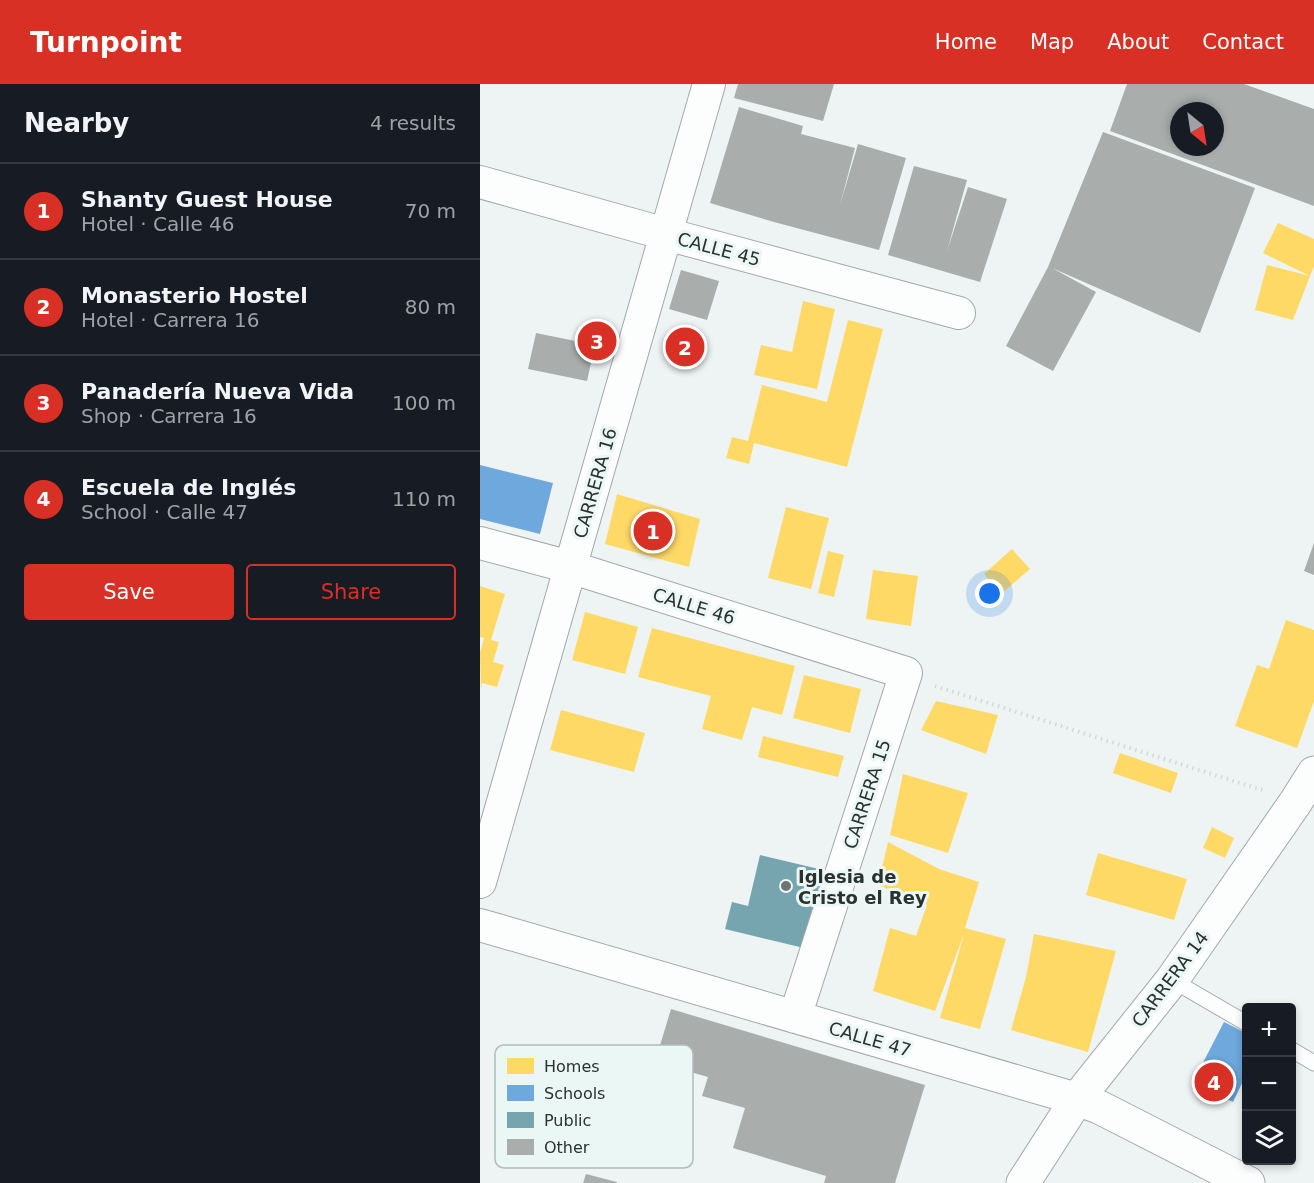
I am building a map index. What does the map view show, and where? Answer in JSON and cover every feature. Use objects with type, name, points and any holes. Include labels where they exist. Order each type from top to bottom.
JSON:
[{"type":"main road","name":"CARRERA 14","points":[[1023,1183],[1077,1099],[1172,980],[1314,773]]},
{"type":"main road","name":"CALLE 47","points":[[1077,1099],[1099,1107],[1248,1183]]},
{"type":"street","name":"CARRERA 16","points":[[480,882],[709,84]]},
{"type":"street","name":"CALLE 45","points":[[480,182],[959,313]]},
{"type":"street","name":"CALLE 46","points":[[480,543],[570,567],[906,673]]},
{"type":"street","name":"CARRERA 15","points":[[795,1017],[906,673]]},
{"type":"street","name":"CALLE 47","points":[[480,925],[1077,1099]]},
{"type":"lane","points":[[1172,980],[1242,1021]]},
{"type":"lane","points":[[1296,1052],[1314,1063]]},
{"type":"path","points":[[906,673],[927,683],[1266,791]]},
{"type":"building: Homes","points":[[1278,223],[1314,239],[1314,266],[1310,276],[1263,253]]},
{"type":"building: Homes","points":[[1267,265],[1310,276],[1293,320],[1255,310]]},
{"type":"building: Homes","points":[[803,301],[835,309],[817,389],[754,375],[761,345],[792,352]]},
{"type":"building: Homes","points":[[848,320],[883,329],[847,467],[754,443],[749,464],[726,458],[732,437],[748,441],[762,385],[827,402]]},
{"type":"building: Homes","points":[[617,494],[700,519],[689,567],[605,544]]},
{"type":"building: Homes","points":[[786,507],[829,518],[811,589],[768,578]]},
{"type":"building: Homes","points":[[1012,549],[1030,569],[1001,594],[984,574]]},
{"type":"building: Homes","points":[[828,551],[844,555],[834,597],[818,593]]},
{"type":"building: Homes","points":[[873,570],[918,576],[911,626],[866,619]]},
{"type":"building: Homes","points":[[480,586],[505,594],[491,640],[499,642],[493,662],[504,665],[497,687],[482,683],[481,690],[480,653],[484,638],[480,637]]},
{"type":"building: Homes","points":[[585,612],[638,627],[625,674],[572,660]]},
{"type":"building: Homes","points":[[1286,620],[1314,630],[1314,701],[1297,748],[1235,726],[1257,665],[1269,669]]},
{"type":"building: Homes","points":[[652,628],[795,666],[782,715],[752,707],[742,740],[702,729],[711,696],[638,677]]},
{"type":"building: Homes","points":[[804,675],[861,689],[850,733],[793,718]]},
{"type":"building: Homes","points":[[936,701],[998,715],[986,754],[921,730]]},
{"type":"building: Homes","points":[[561,710],[645,733],[634,772],[550,750]]},
{"type":"building: Homes","points":[[763,736],[844,756],[838,777],[758,757]]},
{"type":"building: Homes","points":[[1120,753],[1178,773],[1171,793],[1113,773]]},
{"type":"building: Homes","points":[[903,774],[968,793],[948,853],[890,835]]},
{"type":"building: Homes","points":[[1212,827],[1234,838],[1225,858],[1203,848]]},
{"type":"building: Homes","points":[[888,842],[939,869],[979,882],[965,928],[1006,939],[980,1029],[940,1018],[964,934],[935,1011],[873,991],[890,928],[916,936],[927,905],[878,885]]},
{"type":"building: Homes","points":[[1098,853],[1187,879],[1174,920],[1086,895]]},
{"type":"building: Homes","points":[[1034,934],[1116,951],[1088,1052],[1011,1030],[1026,977]]},
{"type":"building: Schools","points":[[480,465],[553,483],[540,534],[480,519]]},
{"type":"building: Schools","points":[[1224,1022],[1242,1031],[1242,1083],[1233,1102],[1193,1082]]},
{"type":"building: Public","name":"Iglesia de Cristo el Rey","points":[[760,855],[823,870],[804,948],[725,929],[732,902],[748,906]]},
{"type":"building: Other","points":[[738,84],[834,84],[823,121],[734,98]]},
{"type":"building: Other","points":[[1127,84],[1244,84],[1314,109],[1314,206],[1178,156],[1224,156],[1224,102],[1170,102],[1170,153],[1110,131]]},
{"type":"building: Other","points":[[739,107],[803,126],[801,134],[855,148],[840,205],[858,144],[906,158],[879,250],[710,203]]},
{"type":"building: Other","points":[[1103,132],[1255,188],[1200,333],[1052,268],[1096,292],[1053,371],[1006,346],[1048,267]]},
{"type":"building: Other","points":[[914,166],[967,180],[947,251],[968,187],[1007,199],[980,282],[888,255]]},
{"type":"building: Other","points":[[681,270],[719,281],[707,320],[669,309]]},
{"type":"building: Other","points":[[536,333],[595,345],[587,381],[528,369]]},
{"type":"building: Other","points":[[1314,543],[1314,575],[1304,571]]},
{"type":"building: Other","points":[[671,1009],[925,1085],[895,1183],[824,1183],[826,1176],[733,1148],[745,1108],[702,1096],[708,1077],[693,1073],[693,1045],[660,1045]]},
{"type":"building: Other","points":[[586,1174],[617,1182],[617,1183],[583,1183]]},
{"type":"place","name":"Panadería Nueva Vida","points":[[597,341]]},
{"type":"place","name":"Monasterio Hostel","points":[[685,347]]},
{"type":"place","name":"Shanty Guest House","points":[[653,531]]},
{"type":"place","name":"Iglesia de Cristo el Rey","points":[[786,886]]},
{"type":"place","name":"Escuela de Inglés","points":[[1214,1082]]}]
